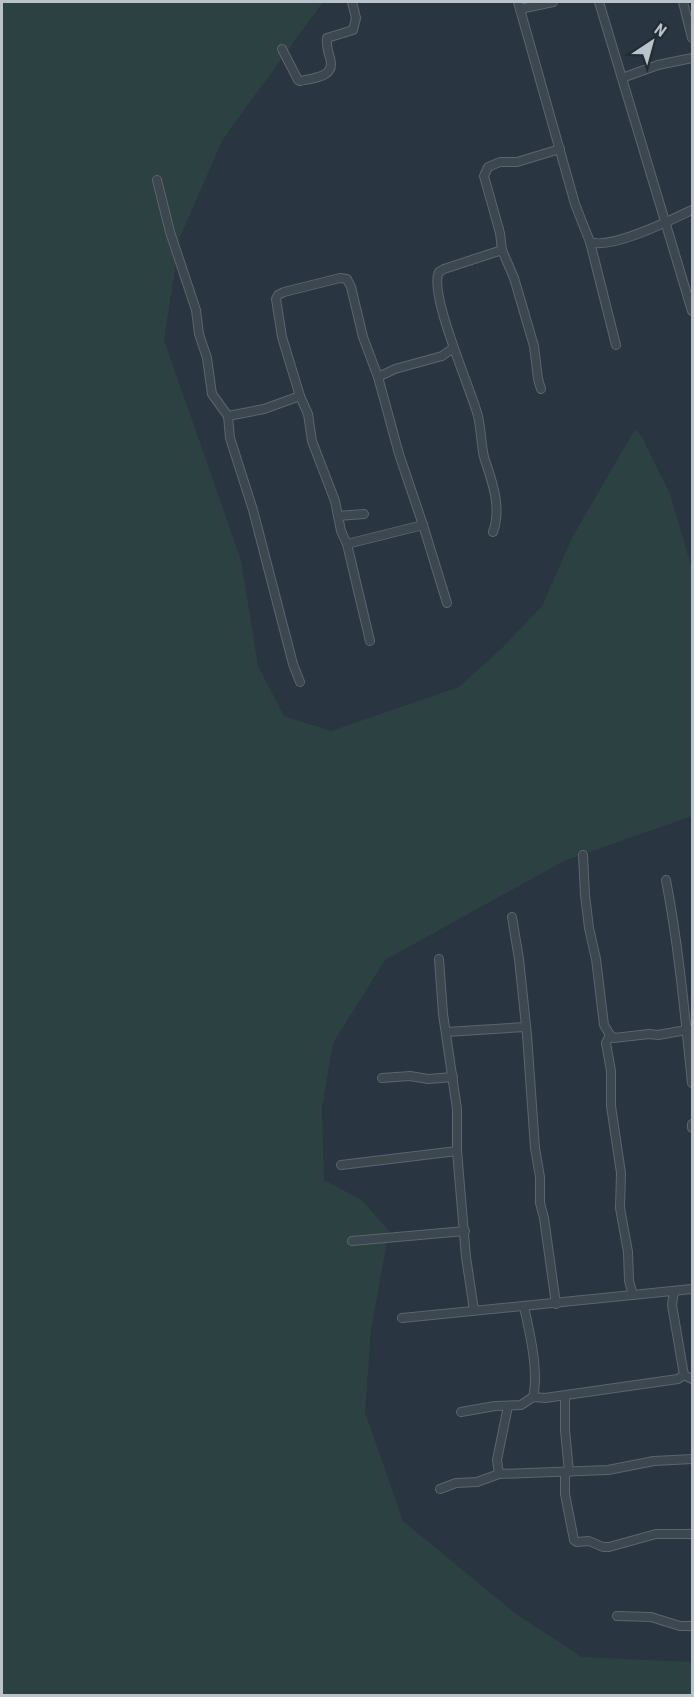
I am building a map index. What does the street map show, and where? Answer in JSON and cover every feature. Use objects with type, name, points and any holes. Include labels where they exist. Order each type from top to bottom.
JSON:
[{"type":"street","points":[[282,49],[297,80],[327,74],[331,70],[332,62],[326,45],[327,38],[353,30],[356,18],[352,2]]},
{"type":"street","points":[[553,2],[519,5],[575,204],[590,242],[616,345]]},
{"type":"street","points":[[599,2],[693,311]]},
{"type":"street","points":[[682,2],[693,38]]},
{"type":"street","points":[[622,78],[658,65],[693,58]]},
{"type":"street","points":[[541,389],[534,346],[514,278],[502,250],[500,232],[484,176],[485,171],[493,164],[517,162],[560,149]]},
{"type":"street","points":[[157,180],[170,232],[196,310],[199,334],[207,358],[212,394],[228,416],[230,438],[254,510],[293,664],[300,682]]},
{"type":"street","points":[[590,242],[605,244],[666,223],[693,210]]},
{"type":"street","points":[[493,532],[498,513],[481,440],[479,418],[460,363],[452,349],[453,344],[446,324],[436,277],[444,269],[502,250]]},
{"type":"street","points":[[370,641],[347,544],[341,531],[327,479],[314,448],[308,414],[300,396],[282,337],[276,299],[284,292],[340,278],[347,279],[351,286],[363,337],[378,377],[399,454],[447,603]]},
{"type":"street","points":[[378,377],[395,369],[442,356],[452,349]]},
{"type":"street","points":[[228,416],[264,409],[300,396]]},
{"type":"street","points":[[338,516],[364,514]]},
{"type":"street","points":[[347,544],[423,525]]},
{"type":"street","points":[[583,855],[585,896],[604,1025],[610,1035],[614,1038],[690,1030]]},
{"type":"street","points":[[666,880],[677,937],[684,1011],[690,1030],[689,1062],[693,1083]]},
{"type":"street","points":[[512,917],[519,959],[534,1148],[540,1177],[540,1203],[556,1304]]},
{"type":"street","points":[[439,959],[443,1014],[453,1077],[458,1132],[457,1151],[466,1257],[474,1310]]},
{"type":"street","points":[[446,1032],[525,1027]]},
{"type":"street","points":[[610,1035],[606,1043],[611,1071],[611,1106],[621,1173],[620,1208],[628,1252],[629,1281],[633,1295]]},
{"type":"street","points":[[382,1078],[453,1077]]},
{"type":"street","points":[[341,1165],[457,1151]]},
{"type":"street","points":[[352,1241],[465,1231]]},
{"type":"street","points":[[402,1318],[474,1310],[524,1308],[693,1289]]},
{"type":"street","points":[[674,1291],[672,1305],[684,1375]]},
{"type":"street","points":[[524,1308],[532,1347],[535,1389],[533,1397]]},
{"type":"street","points":[[684,1375],[693,1379]]},
{"type":"street","points":[[461,1412],[495,1406],[521,1405],[533,1397],[565,1396],[678,1379],[684,1375]]},
{"type":"street","points":[[565,1396],[566,1500],[574,1540],[577,1542],[589,1540],[603,1547],[609,1547],[656,1534],[693,1534]]},
{"type":"street","points":[[499,1474],[497,1460],[508,1406]]},
{"type":"street","points":[[440,1489],[460,1482],[477,1482],[499,1474],[608,1470],[654,1461],[693,1459]]},
{"type":"street","points":[[617,1616],[651,1617],[680,1626],[693,1626]]},
{"type":"green space","points":[[2,2],[323,2],[223,139],[180,237],[164,340],[241,560],[258,666],[284,716],[331,731],[459,687],[503,647],[542,606],[572,538],[635,429],[642,437],[670,494],[692,569],[692,816],[564,861],[385,960],[333,1043],[322,1108],[324,1180],[362,1200],[389,1231],[371,1330],[365,1412],[403,1521],[516,1614],[582,1657],[692,1662],[692,1695],[2,1696]]}]
